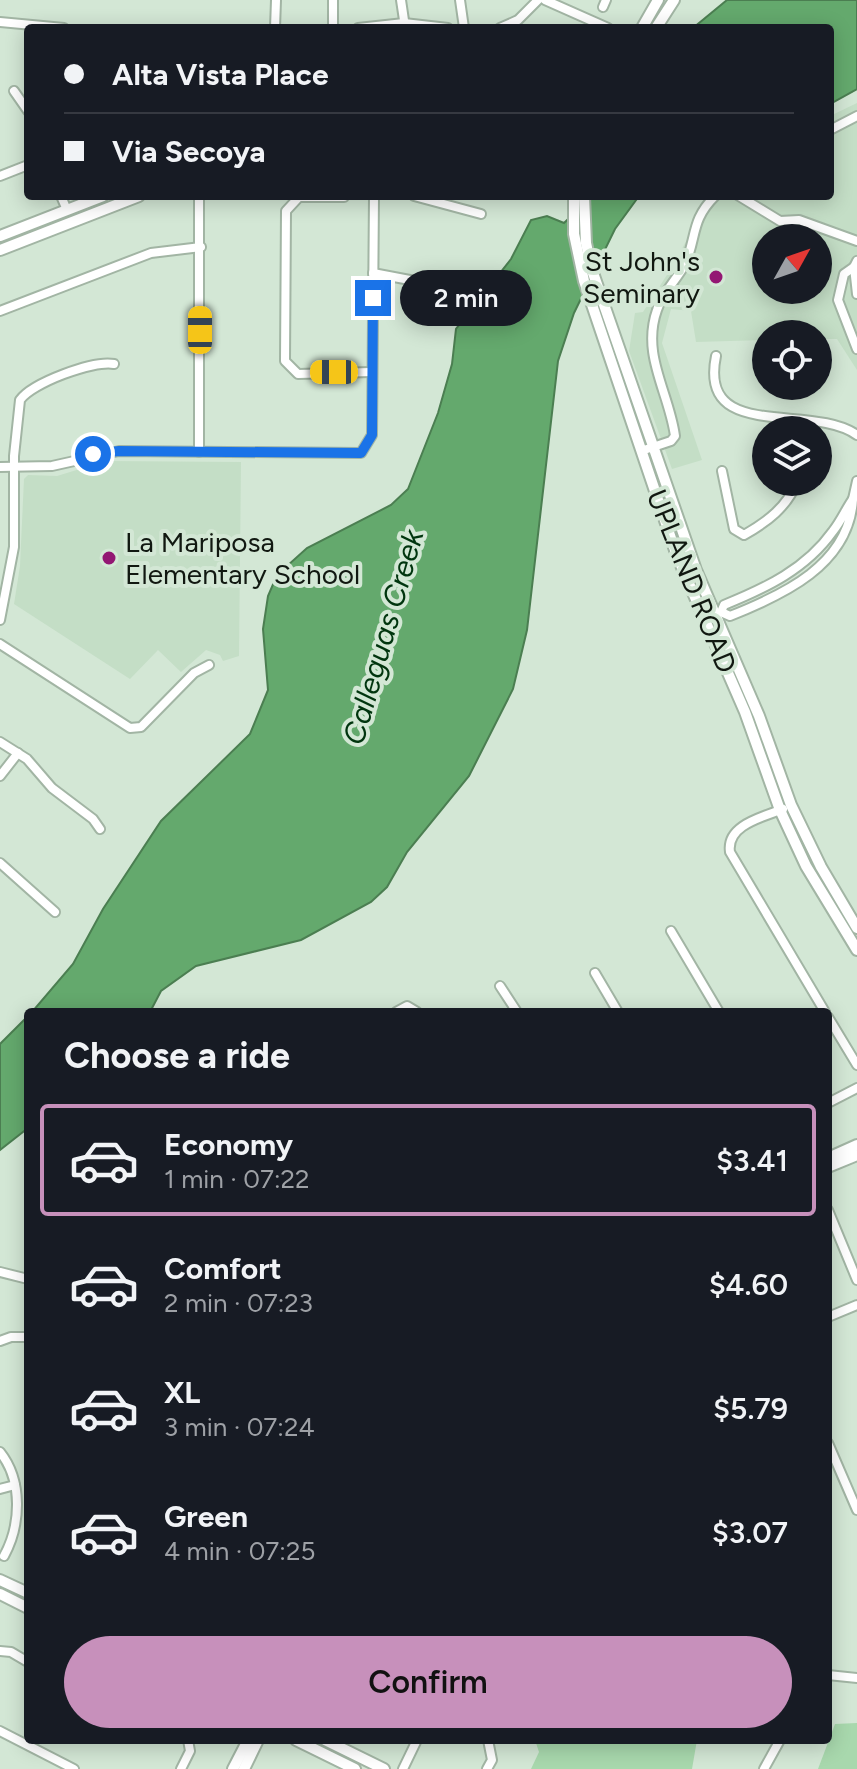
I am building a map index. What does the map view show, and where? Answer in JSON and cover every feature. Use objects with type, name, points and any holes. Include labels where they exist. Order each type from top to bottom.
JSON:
[{"type":"main road","points":[[644,24],[658,0]]},
{"type":"main road","points":[[659,24],[674,0]]},
{"type":"main road","points":[[0,236],[93,200]]},
{"type":"main road","points":[[0,250],[129,200]]},
{"type":"main road","name":"UPLAND ROAD","points":[[574,200],[576,251],[590,301],[646,449]]},
{"type":"main road","name":"UPLAND ROAD","points":[[584,200],[586,243],[598,290],[677,556],[785,808],[806,866],[857,950]]},
{"type":"main road","name":"UPLAND ROAD","points":[[785,808],[857,928]]},
{"type":"main road","points":[[832,1156],[857,1145]]},
{"type":"main road","points":[[832,1165],[857,1155]]},
{"type":"main road","points":[[0,1580],[24,1591]]},
{"type":"main road","points":[[0,1594],[24,1606]]},
{"type":"main road","points":[[233,1769],[246,1744]]},
{"type":"main road","points":[[244,1769],[256,1744]]},
{"type":"main road","points":[[304,1744],[355,1769]]},
{"type":"main road","points":[[333,1744],[384,1769]]},
{"type":"street","points":[[275,24],[276,0]]},
{"type":"street","points":[[333,0],[333,24]]},
{"type":"street","points":[[401,0],[404,24]]},
{"type":"street","points":[[460,0],[463,24]]},
{"type":"street","points":[[509,24],[518,20],[538,0]]},
{"type":"street","points":[[545,0],[599,24]]},
{"type":"street","points":[[0,22],[24,24]]},
{"type":"street","points":[[14,91],[24,105]]},
{"type":"street","points":[[834,128],[857,116]]},
{"type":"street","points":[[0,176],[24,167]]},
{"type":"street","points":[[63,200],[67,210]]},
{"type":"street","points":[[199,200],[199,452]]},
{"type":"street","points":[[296,200],[286,211],[285,361],[298,374],[371,372]]},
{"type":"street","points":[[0,467],[52,466],[109,452],[361,453],[372,435],[374,200]]},
{"type":"street","points":[[429,200],[481,214]]},
{"type":"street","points":[[646,449],[671,441],[675,436],[651,341],[656,311],[688,256],[696,221],[712,200]]},
{"type":"street","points":[[746,200],[780,221],[799,220],[857,241]]},
{"type":"street","points":[[0,311],[151,253],[201,247]]},
{"type":"street","points":[[855,264],[857,295]]},
{"type":"street","points":[[855,264],[844,274],[838,300],[857,349]]},
{"type":"street","points":[[373,273],[415,281],[430,296]]},
{"type":"street","points":[[716,356],[711,378],[716,394],[729,406],[752,415],[766,416]]},
{"type":"street","points":[[0,620],[14,547],[16,413],[24,394],[35,386],[95,364],[114,364]]},
{"type":"street","points":[[832,422],[857,435]]},
{"type":"street","points":[[722,471],[734,529],[744,535],[766,523],[792,496]]},
{"type":"street","points":[[853,499],[836,528],[806,560],[777,582],[724,605],[721,612],[730,616],[783,595],[817,569],[845,535],[853,499],[857,481]]},
{"type":"street","points":[[0,644],[130,728],[141,727],[194,673],[209,665]]},
{"type":"street","points":[[0,742],[18,753],[63,798],[93,819],[100,829]]},
{"type":"street","points":[[0,776],[18,753]]},
{"type":"street","points":[[785,808],[735,832],[729,844],[730,852],[823,1008]]},
{"type":"street","points":[[0,863],[55,912]]},
{"type":"street","points":[[671,931],[717,1008]]},
{"type":"street","points":[[595,973],[616,1008]]},
{"type":"street","points":[[500,986],[514,1008]]},
{"type":"street","points":[[832,1024],[857,1065]]},
{"type":"street","points":[[832,1101],[857,1088]]},
{"type":"street","points":[[832,1220],[857,1280]]},
{"type":"street","points":[[0,1272],[24,1278]]},
{"type":"street","points":[[832,1315],[857,1305]]},
{"type":"street","points":[[0,1341],[24,1337]]},
{"type":"street","points":[[0,1452],[15,1485],[14,1535],[4,1556]]},
{"type":"street","points":[[832,1452],[857,1510]]},
{"type":"street","points":[[0,1489],[15,1485]]},
{"type":"street","points":[[0,1651],[11,1652],[24,1660]]},
{"type":"street","points":[[832,1675],[857,1678]]},
{"type":"street","points":[[0,1731],[24,1743]]},
{"type":"street","points":[[25,1744],[73,1769]]},
{"type":"street","points":[[181,1769],[190,1751],[189,1744]]},
{"type":"street","points":[[403,1769],[412,1744]]},
{"type":"street","points":[[487,1769],[492,1760],[489,1744]]},
{"type":"street","points":[[764,1769],[778,1744]]},
{"type":"shaded area","name":"St John's Seminary","points":[[857,103],[857,370],[837,339],[832,339],[832,320],[752,320],[752,340],[696,342],[691,311],[671,309],[662,343],[702,460],[672,469],[629,351],[635,313],[643,312],[674,264],[708,200],[834,200],[834,114]]},
{"type":"shaded area","points":[[106,461],[241,462],[239,656],[223,661],[220,655],[206,650],[181,672],[158,650],[130,679],[14,604],[20,566],[24,479],[28,475],[57,476]]},
{"type":"shaded area","points":[[857,1723],[857,1769],[818,1769],[827,1744],[832,1744],[835,1724]]},
{"type":"shaded area","points":[[536,1744],[696,1744],[692,1769],[531,1769],[539,1752]]},
{"type":"water","points":[[727,0],[857,0],[857,89],[834,102],[834,24],[698,24]]},
{"type":"water","name":"Calleguas Creek","points":[[588,200],[636,200],[615,229],[574,313],[558,361],[527,630],[513,689],[469,776],[407,852],[387,887],[371,902],[301,940],[196,966],[161,991],[152,1008],[35,1008],[73,964],[103,909],[161,821],[250,734],[268,690],[263,629],[268,596],[277,575],[307,548],[391,505],[408,489],[438,413],[452,364],[456,329],[511,259],[531,220],[547,216],[564,223]]},
{"type":"water","points":[[24,1020],[24,1131],[0,1150],[0,1044]]},
{"type":"place","name":"St John's Seminary","points":[[716,277]]},
{"type":"place","name":"La Mariposa Elementary School","points":[[109,558]]},
{"type":"route","points":[[93,454],[119,451],[361,453],[366,450],[372,435],[373,298]]}]
